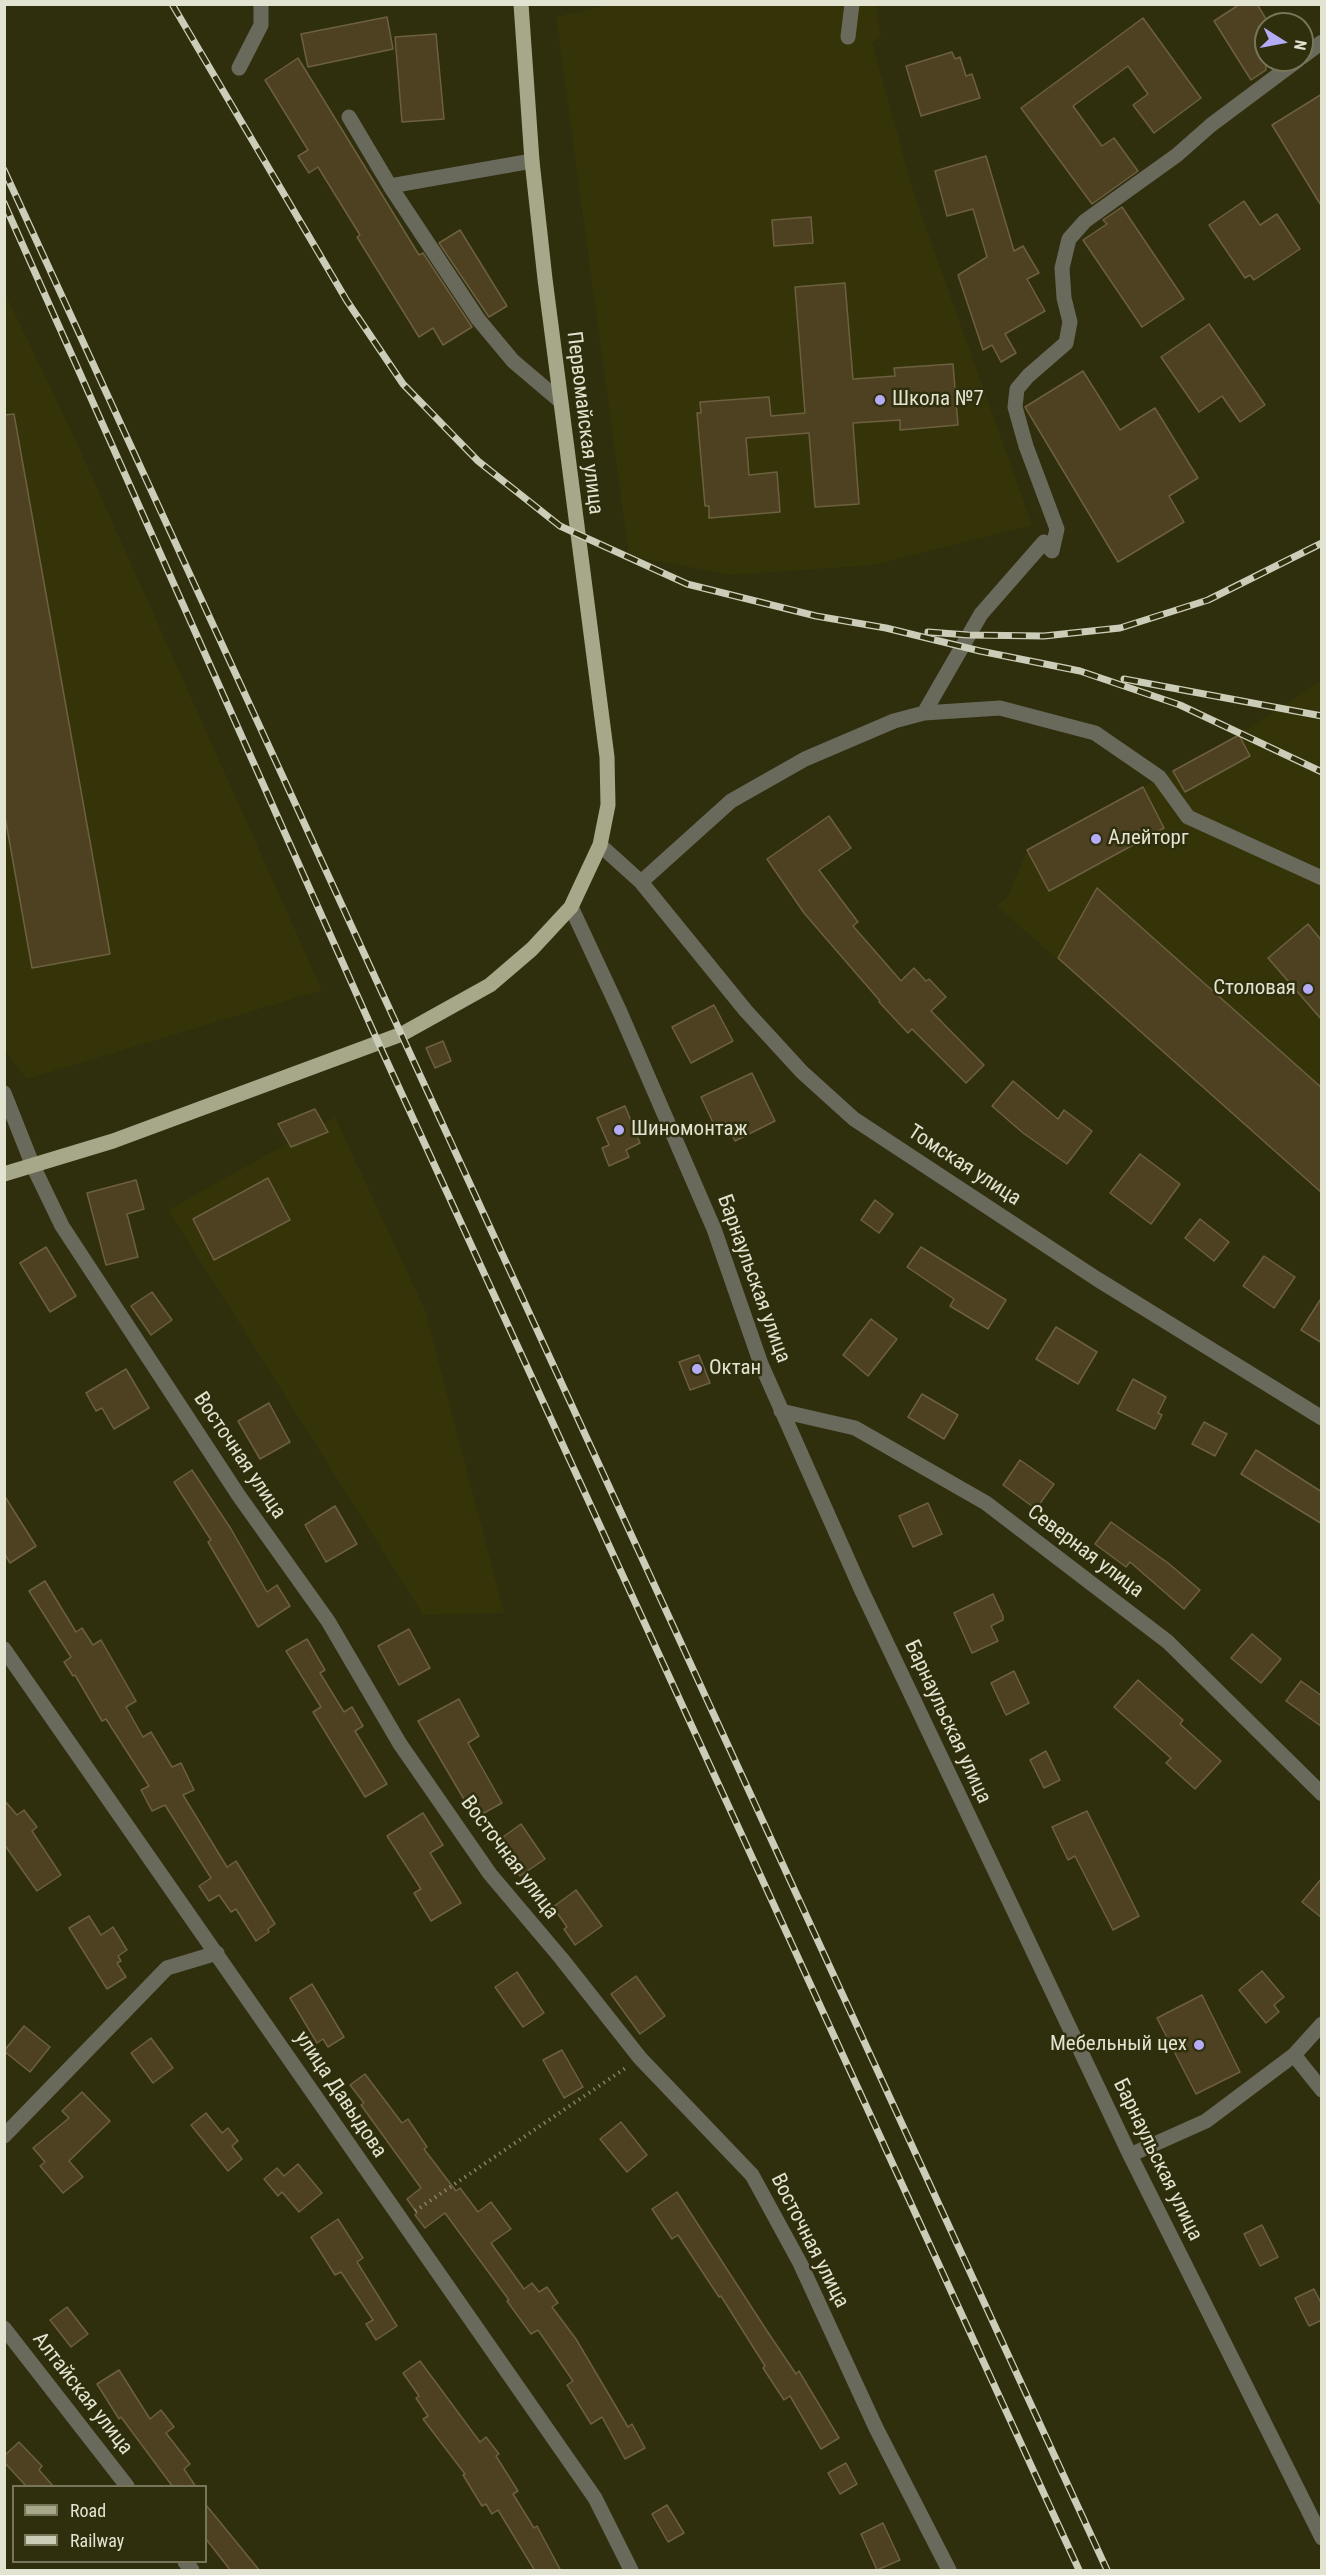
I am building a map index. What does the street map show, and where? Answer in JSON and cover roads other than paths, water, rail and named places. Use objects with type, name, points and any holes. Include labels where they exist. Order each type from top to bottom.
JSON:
[{"type":"main road","name":"Первомайская улица","points":[[4,1174],[113,1141],[402,1034],[490,985],[532,949],[571,907],[600,845],[608,805],[607,757],[560,400],[532,161],[521,4]]},
{"type":"street","points":[[239,68],[261,25],[261,4]]},
{"type":"street","points":[[848,37],[852,4]]},
{"type":"street","points":[[924,713],[981,614],[1044,542],[1052,551],[1057,529],[1026,446],[1015,407],[1017,388],[1065,343],[1070,322],[1064,298],[1062,268],[1069,239],[1085,221],[1177,155],[1211,125],[1282,72]]},
{"type":"street","points":[[349,117],[390,186],[478,319],[513,361],[560,400]]},
{"type":"street","points":[[390,186],[532,161]]},
{"type":"street","points":[[600,845],[641,882],[731,801],[805,759],[894,721],[924,713],[1000,708],[1095,733],[1159,777],[1188,818],[1322,878]]},
{"type":"street","name":"Томская улица","points":[[641,882],[746,1011],[802,1072],[854,1119],[1097,1279],[1322,1418]]},
{"type":"street","name":"Барнаульская улица","points":[[571,907],[620,1012],[714,1229],[761,1364],[861,1589],[1130,2155],[1322,2538]]},
{"type":"street","name":"Восточная улица","points":[[4,1093],[33,1166],[62,1226],[239,1496],[328,1621],[406,1753],[490,1874],[561,1958],[640,2058],[752,2175],[800,2263],[876,2427],[949,2571]]},
{"type":"street","name":"Северная улица","points":[[781,1411],[855,1428],[986,1503],[1168,1642],[1322,1794]]},
{"type":"street","name":"улица Давыдова","points":[[4,1650],[595,2498],[632,2571]]},
{"type":"street","points":[[4,2136],[167,1968],[217,1953]]},
{"type":"street","points":[[1130,2155],[1206,2121],[1294,2055],[1322,2024]]},
{"type":"street","points":[[1294,2055],[1322,2090]]},
{"type":"street","name":"Алтайская улица","points":[[4,2328],[125,2485]]},
{"type":"railway","points":[[172,4],[347,301],[403,384],[478,461],[560,526],[687,584],[816,616],[886,628],[980,651],[1080,671],[1180,705],[1322,772]]},
{"type":"railway","points":[[4,170],[1107,2570]]},
{"type":"railway","points":[[4,203],[378,1042],[1079,2570]]},
{"type":"railway","points":[[928,632],[1044,636],[1120,628],[1208,600],[1322,543]]},
{"type":"railway","points":[[1124,679],[1322,716]]},
{"type":"place","name":"Школа №7","points":[[880,400]]},
{"type":"place","name":"Алейторг","points":[[1096,839]]},
{"type":"place","name":"Столовая","points":[[1308,989]]},
{"type":"place","name":"Шиномонтаж","points":[[619,1130]]},
{"type":"place","name":"Октан","points":[[697,1369]]},
{"type":"place","name":"Мебельный цех","points":[[1199,2045]]}]
